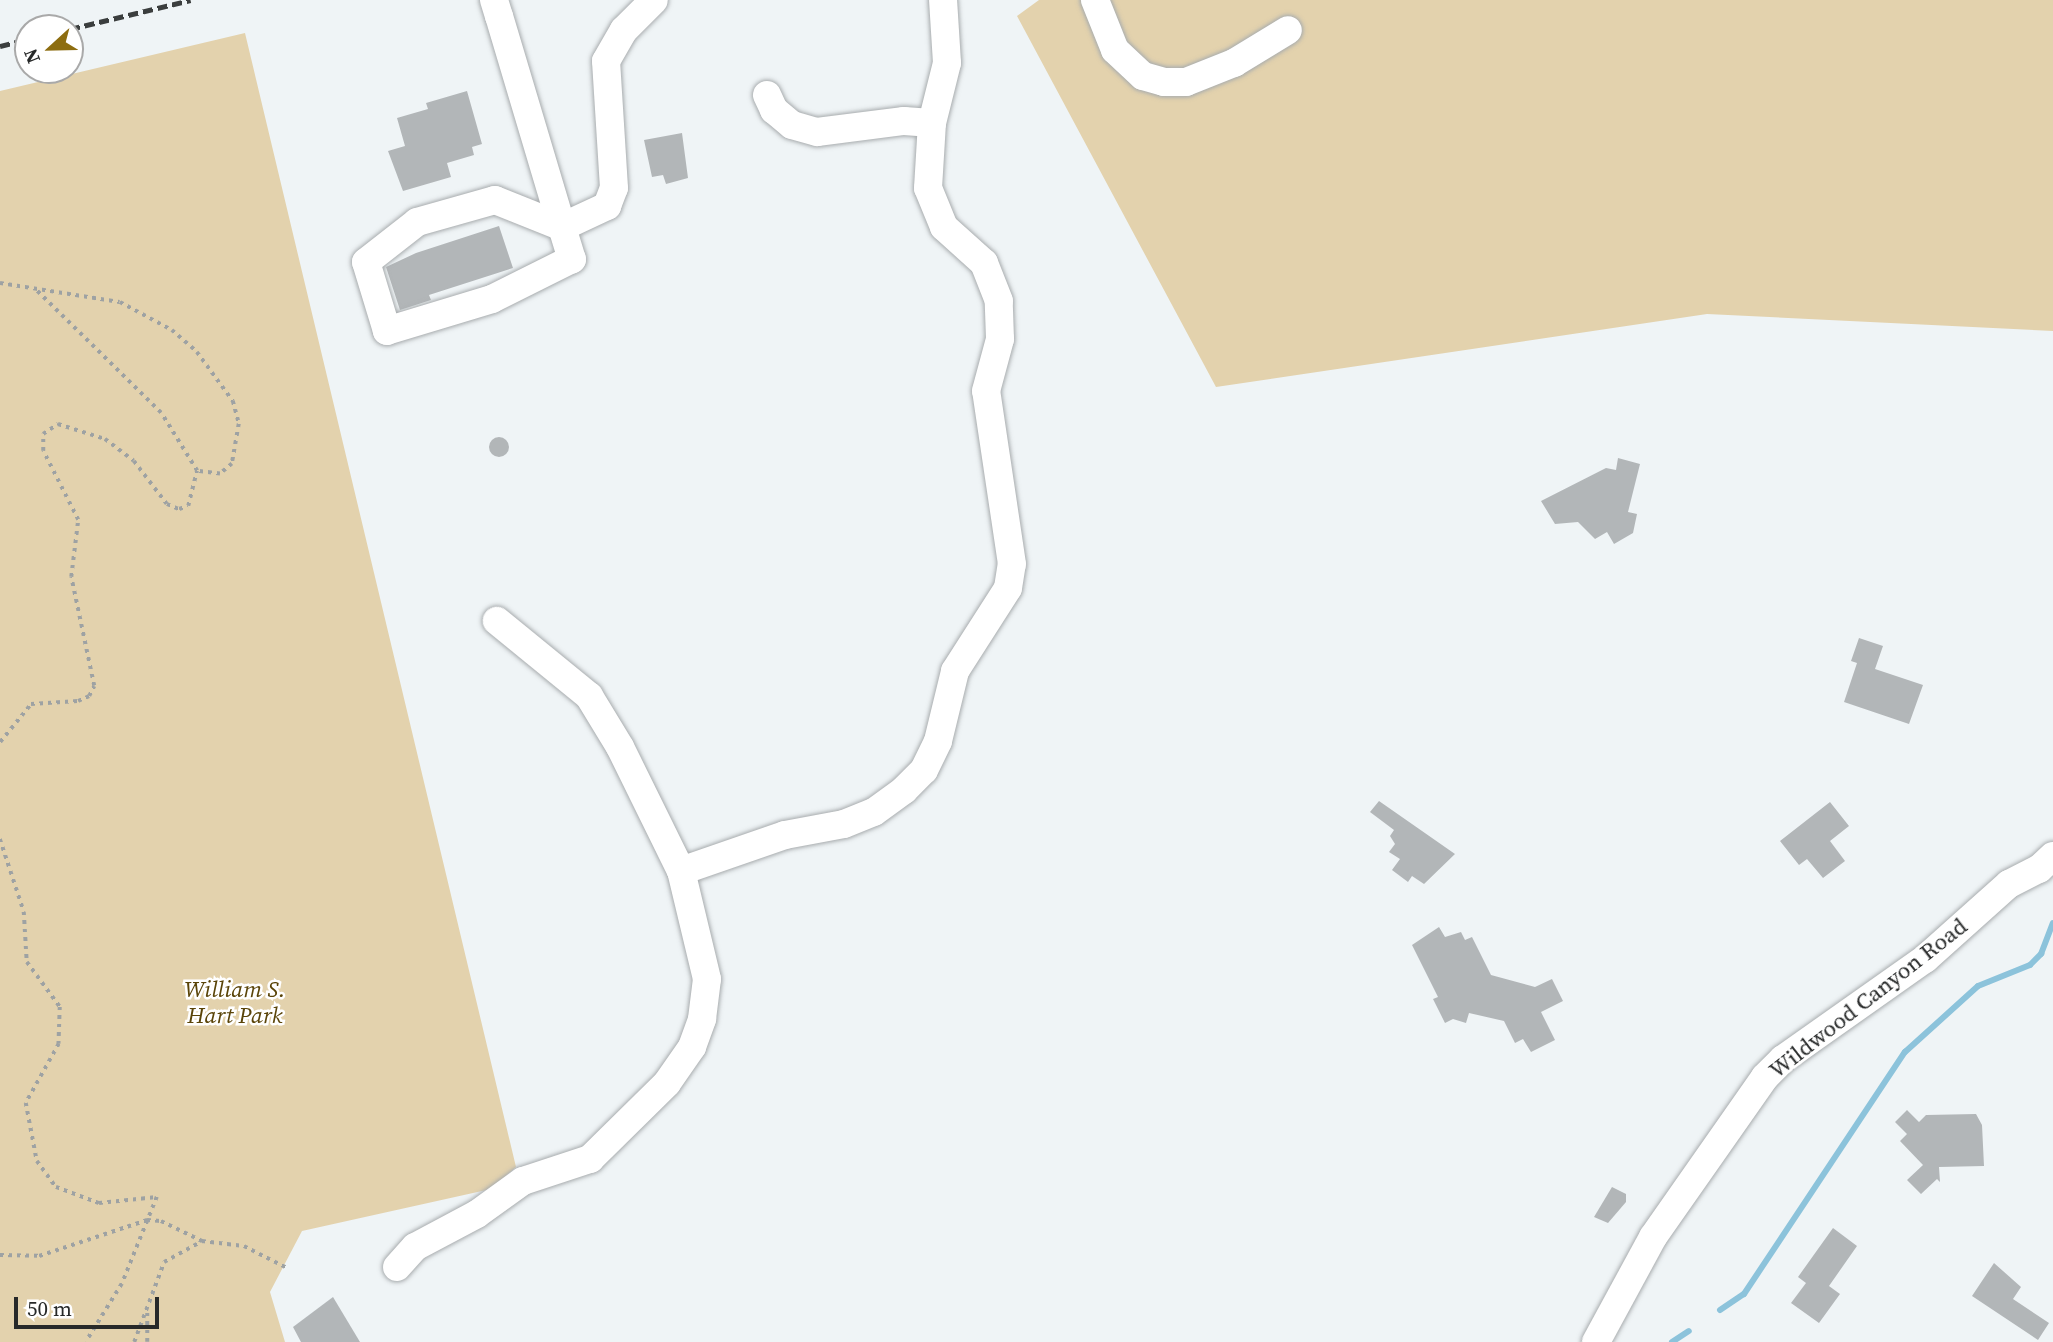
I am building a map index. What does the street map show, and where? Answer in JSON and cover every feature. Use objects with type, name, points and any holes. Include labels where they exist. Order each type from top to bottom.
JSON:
[{"type":"street","points":[[494,0],[562,227],[572,259],[492,299],[387,331],[366,262],[417,222],[495,200],[562,227],[607,206],[614,176],[607,61],[624,30],[654,0]]},
{"type":"street","points":[[681,871],[785,835],[844,824],[874,813],[904,790],[924,770],[938,741],[956,671],[1008,588],[1012,564],[986,391],[1002,320],[984,262],[961,246],[934,211],[927,159],[932,123],[947,63],[943,0]]},
{"type":"street","points":[[1095,0],[1115,50],[1143,76],[1164,82],[1186,82],[1234,63],[1288,30]]},
{"type":"street","points":[[766,95],[774,110],[792,125],[817,132],[904,121],[932,123]]},
{"type":"street","points":[[397,1267],[415,1247],[477,1214],[523,1181],[590,1159],[667,1083],[692,1047],[707,979],[681,871],[620,747],[589,696],[496,621]]},
{"type":"street","name":"Wildwood Canyon Road","points":[[1596,1342],[1653,1237],[1765,1077],[1783,1059],[1925,959],[2008,884],[2048,870]]},
{"type":"path","points":[[0,283],[120,302],[172,330],[197,352],[227,390],[239,424],[232,464],[220,474],[197,471]]},
{"type":"path","points":[[0,743],[31,704],[84,699],[94,686],[71,577],[78,520],[43,451],[43,434],[58,424],[105,439],[134,461],[167,504],[180,509],[188,506],[197,471],[161,413],[35,289]]},
{"type":"path","points":[[0,839],[24,912],[27,962],[55,996],[62,1019],[59,1044],[26,1103],[37,1161],[56,1187],[99,1203],[158,1197],[122,1284],[86,1342]]},
{"type":"path","points":[[0,1255],[39,1256],[147,1220],[161,1221],[202,1241],[244,1247],[286,1268]]},
{"type":"path","points":[[134,1342],[164,1262],[202,1241]]},
{"type":"path","points":[[147,1308],[147,1342]]},
{"type":"green space","points":[[1039,0],[2053,0],[2053,331],[1707,314],[1216,387],[1017,16]]},
{"type":"green space","name":"William S. Hart Park","points":[[245,33],[516,1167],[491,1189],[302,1231],[270,1292],[285,1342],[0,1342],[0,91],[30,84],[84,84],[84,71]]},
{"type":"building","points":[[467,91],[482,144],[472,147],[474,155],[447,163],[451,177],[403,191],[388,151],[405,146],[397,118],[428,109],[426,103]]},
{"type":"building","points":[[682,133],[688,178],[666,184],[663,175],[652,177],[644,140]]},
{"type":"building","points":[[499,226],[513,268],[429,295],[431,300],[400,310],[386,267],[416,253]]},
{"type":"building","points":[[499,437],[506,440],[509,447],[506,454],[499,457],[492,454],[489,447],[492,440]]},
{"type":"building","points":[[1618,458],[1640,464],[1628,512],[1637,514],[1633,533],[1614,544],[1607,532],[1595,539],[1578,522],[1555,524],[1541,501],[1606,468],[1616,470]]},
{"type":"building","points":[[1859,638],[1883,646],[1875,669],[1923,685],[1909,724],[1844,702],[1857,663],[1851,661]]},
{"type":"building","points":[[1379,801],[1455,854],[1424,884],[1412,876],[1408,882],[1392,870],[1400,859],[1389,852],[1395,844],[1390,836],[1394,830],[1370,812]]},
{"type":"building","points":[[1830,802],[1849,826],[1830,841],[1845,861],[1823,878],[1807,859],[1799,865],[1780,841]]},
{"type":"building","points":[[1439,927],[1445,937],[1461,932],[1465,940],[1472,937],[1491,975],[1535,987],[1552,979],[1563,1001],[1541,1012],[1555,1040],[1531,1052],[1523,1039],[1515,1043],[1504,1021],[1469,1013],[1466,1023],[1453,1019],[1445,1023],[1433,999],[1438,997],[1412,945]]},
{"type":"building","points":[[1907,1110],[1919,1122],[1926,1115],[1976,1114],[1982,1125],[1984,1166],[1939,1167],[1940,1182],[1937,1179],[1921,1194],[1907,1180],[1923,1165],[1900,1141],[1907,1134],[1895,1122]]},
{"type":"building","points":[[1612,1187],[1626,1194],[1626,1202],[1608,1223],[1594,1217]]},
{"type":"building","points":[[1833,1228],[1857,1246],[1829,1286],[1840,1294],[1819,1323],[1791,1303],[1806,1283],[1798,1277]]},
{"type":"building","points":[[1994,1263],[2021,1287],[2013,1299],[2049,1323],[2038,1340],[1972,1296]]},
{"type":"building","points":[[333,1297],[360,1342],[301,1342],[293,1327]]},
{"type":"waterway","points":[[1720,1310],[1744,1294],[1905,1052],[1978,986],[2030,965],[2041,954],[2053,923]]},
{"type":"waterway","points":[[1672,1342],[1689,1331]]},
{"type":"railway","points":[[84,26],[191,0]]},
{"type":"railway","points":[[0,46],[14,42]]}]
